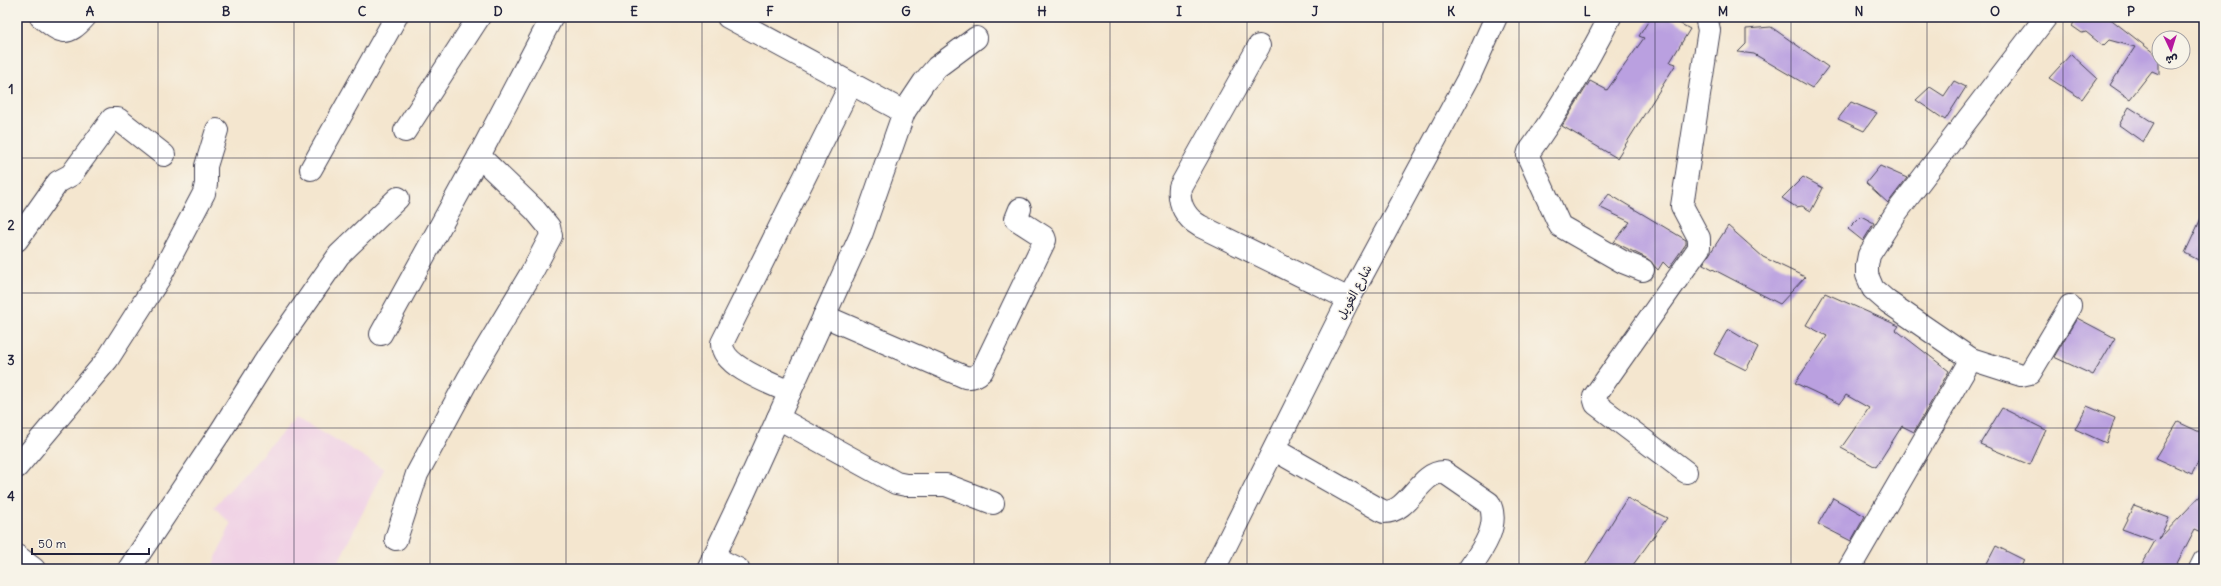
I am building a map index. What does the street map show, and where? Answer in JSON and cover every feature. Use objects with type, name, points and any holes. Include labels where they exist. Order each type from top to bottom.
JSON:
[{"type":"main road","points":[[41,17],[57,31],[64,32],[70,31],[85,17]]},
{"type":"main road","points":[[311,170],[396,17]]},
{"type":"main road","points":[[405,131],[479,17]]},
{"type":"main road","points":[[381,334],[480,156],[552,17]]},
{"type":"main road","points":[[728,17],[904,112]]},
{"type":"main road","name":"شارع الغويل","points":[[1214,569],[1350,299],[1469,76],[1496,17]]},
{"type":"main road","points":[[1610,17],[1585,66],[1529,152],[1528,156],[1560,226],[1622,262],[1643,270]]},
{"type":"main road","points":[[1686,472],[1596,404],[1594,397],[1699,248],[1699,238],[1682,206],[1709,30],[1709,24],[1706,17]]},
{"type":"main road","points":[[2046,17],[1896,213],[1869,255],[1867,275],[1873,288],[1888,302],[1971,359],[2021,375],[2030,373],[2070,306]]},
{"type":"main road","points":[[738,569],[710,563],[861,235],[904,112],[931,73],[976,38]]},
{"type":"main road","points":[[1259,46],[1180,187],[1180,202],[1184,211],[1193,222],[1200,226],[1350,299]]},
{"type":"main road","points":[[790,392],[738,367],[727,358],[722,350],[722,344],[851,84]]},
{"type":"main road","points":[[17,240],[58,182],[71,175],[112,118],[118,119],[164,155]]},
{"type":"main road","points":[[17,467],[107,360],[160,277],[204,193],[206,184],[206,166],[217,130]]},
{"type":"main road","points":[[396,539],[417,474],[468,379],[532,272],[551,236],[549,227],[535,210],[480,156]]},
{"type":"main road","points":[[129,569],[221,431],[268,355],[339,255],[398,198]]},
{"type":"main road","points":[[824,316],[965,377],[972,378],[978,375],[982,371],[1045,240],[1044,236],[1040,233],[1017,221],[1015,217],[1020,209]]},
{"type":"main road","points":[[1849,569],[1971,359]]},
{"type":"main road","points":[[778,418],[896,483],[906,485],[946,485],[993,503]]},
{"type":"main road","points":[[1275,450],[1384,512],[1394,510],[1429,478],[1444,472],[1488,503],[1491,508],[1492,518],[1489,536],[1469,569]]},
{"type":"main road","points":[[17,556],[34,569]]},
{"type":"main road","points":[[2200,569],[2204,561]]},
{"type":"shaded area","points":[[297,416],[384,469],[335,569],[211,569],[231,524],[214,507]]},
{"type":"building","points":[[1651,17],[1668,17],[1690,29],[1670,62],[1676,64],[1617,158],[1562,126],[1590,81],[1607,90],[1644,38],[1639,36]]},
{"type":"building","points":[[2077,17],[2108,17],[2151,51],[2151,70],[2159,70],[2159,74],[2152,71],[2130,99],[2110,85],[2135,47],[2109,40],[2103,46],[2086,32],[2082,33],[2072,26]]},
{"type":"building","points":[[1771,27],[1828,67],[1812,88],[1754,54],[1738,52],[1746,44],[1746,29]]},
{"type":"building","points":[[2071,54],[2097,78],[2082,99],[2049,78]]},
{"type":"building","points":[[1954,81],[1966,87],[1945,120],[1916,100],[1930,87],[1944,96]]},
{"type":"building","points":[[1851,102],[1877,113],[1864,131],[1838,119]]},
{"type":"building","points":[[2129,107],[2154,123],[2143,142],[2119,125]]},
{"type":"building","points":[[1880,166],[1907,178],[1888,203],[1866,183]]},
{"type":"building","points":[[1803,177],[1823,188],[1811,211],[1802,206],[1796,207],[1782,198]]},
{"type":"building","points":[[1609,194],[1686,240],[1686,244],[1669,268],[1663,262],[1658,270],[1648,259],[1614,242],[1630,222],[1599,207]]},
{"type":"building","points":[[2204,212],[2204,263],[2185,253]]},
{"type":"building","points":[[1861,216],[1874,223],[1863,241],[1848,229]]},
{"type":"building","points":[[1728,226],[1763,257],[1805,277],[1780,304],[1703,264]]},
{"type":"building","points":[[1825,293],[1899,326],[1896,330],[1949,371],[1914,432],[1902,426],[1876,467],[1841,448],[1869,408],[1846,395],[1840,404],[1795,383],[1827,336],[1806,325]]},
{"type":"building","points":[[2077,318],[2115,338],[2093,375],[2054,357]]},
{"type":"building","points":[[1728,329],[1758,347],[1746,370],[1714,354]]},
{"type":"building","points":[[2087,406],[2115,418],[2106,443],[2075,429]]},
{"type":"building","points":[[2002,408],[2046,430],[2030,465],[1980,444]]},
{"type":"building","points":[[2178,422],[2204,434],[2204,451],[2192,474],[2156,458]]},
{"type":"building","points":[[2204,492],[2204,533],[2195,529],[2174,569],[2139,569],[2155,541],[2122,529],[2134,505],[2169,518],[2159,539]]},
{"type":"building","points":[[1627,498],[1667,518],[1630,569],[1583,569]]},
{"type":"building","points":[[1833,498],[1865,516],[1851,541],[1818,524]]},
{"type":"building","points":[[1996,546],[2024,560],[2020,569],[1984,569]]}]
